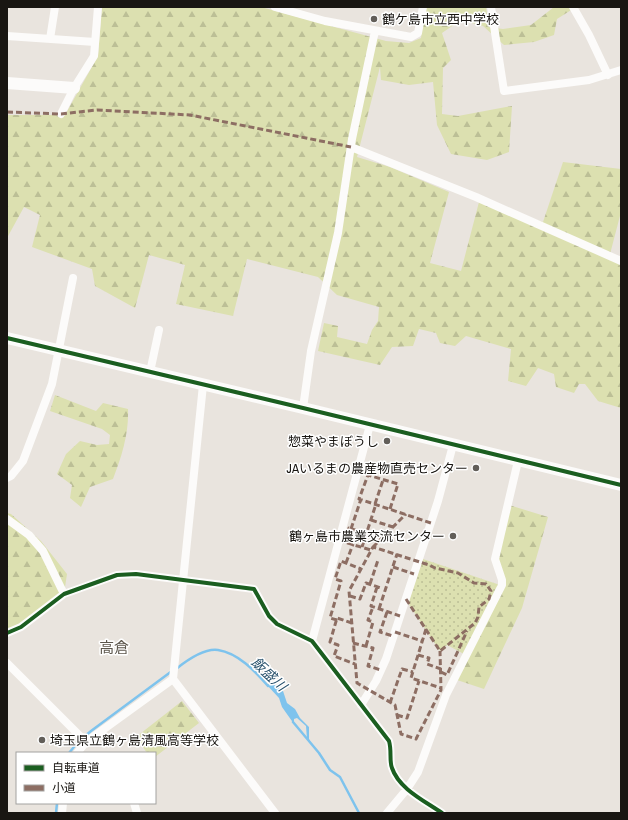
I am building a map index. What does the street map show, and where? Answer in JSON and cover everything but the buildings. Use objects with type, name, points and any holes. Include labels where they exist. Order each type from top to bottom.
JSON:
[{"type":"street","points":[[50,39],[55,7]]},
{"type":"street","points":[[62,114],[74,88],[94,56],[98,7]]},
{"type":"street","points":[[275,7],[325,21],[411,37],[418,33],[423,7]]},
{"type":"street","points":[[491,7],[504,91],[589,80],[621,70]]},
{"type":"street","points":[[573,7],[589,35],[608,75]]},
{"type":"street","points":[[303,408],[311,350],[338,233],[351,147],[376,31]]},
{"type":"street","points":[[7,36],[95,42]]},
{"type":"street","points":[[7,83],[74,88]]},
{"type":"street","points":[[351,147],[476,197],[621,261]]},
{"type":"street","points":[[7,478],[14,473],[23,461],[52,384],[73,278]]},
{"type":"street","points":[[150,372],[159,330]]},
{"type":"street","points":[[7,338],[621,485]]},
{"type":"street","points":[[203,385],[173,679],[275,813]]},
{"type":"street","points":[[312,641],[370,425]]},
{"type":"street","points":[[361,705],[376,681],[386,659],[438,501],[453,445]]},
{"type":"street","points":[[386,813],[407,789],[418,772],[446,695],[502,585],[502,580],[495,560],[518,461]]},
{"type":"street","points":[[7,520],[29,536],[43,551],[64,594]]},
{"type":"street","points":[[7,633],[21,627],[64,594],[117,575],[136,574],[254,589],[269,616],[277,624],[312,641],[390,741],[392,751],[391,766],[394,773],[407,789],[442,813]]},
{"type":"street","points":[[7,663],[86,742]]},
{"type":"street","points":[[78,752],[86,742],[173,679]]},
{"type":"green space","points":[[102,7],[261,7],[386,41],[409,43],[421,38],[425,7],[486,7],[489,27],[503,29],[531,25],[554,7],[576,7],[557,19],[554,35],[534,42],[504,45],[483,26],[461,20],[442,33],[451,60],[443,68],[442,114],[458,116],[512,106],[509,152],[487,160],[451,154],[437,125],[433,82],[409,85],[381,80],[380,67],[357,157],[390,167],[449,192],[430,263],[461,271],[479,202],[543,222],[563,162],[621,169],[621,212],[609,258],[621,264],[621,408],[598,401],[585,384],[579,384],[574,393],[556,387],[554,374],[538,368],[526,386],[508,381],[511,349],[466,336],[455,346],[440,343],[436,333],[419,329],[413,346],[392,347],[380,365],[318,351],[324,323],[338,326],[337,337],[367,344],[372,330],[378,321],[379,307],[337,295],[318,277],[247,259],[233,316],[176,304],[185,265],[149,255],[135,308],[95,286],[92,269],[32,247],[40,215],[24,207],[7,238],[7,115],[65,115],[98,56]]},
{"type":"green space","points":[[55,395],[96,411],[103,403],[128,409],[124,444],[113,479],[90,487],[81,507],[70,498],[72,485],[57,474],[66,454],[80,441],[97,445],[109,444],[110,435],[102,429],[50,411]]},
{"type":"green space","points":[[509,505],[548,517],[522,608],[484,689],[454,679],[502,585],[495,559]]},
{"type":"green space","points":[[7,513],[11,514],[41,541],[67,574],[64,594],[7,633]]},
{"type":"green space","points":[[423,559],[500,585],[464,654],[447,645],[440,651],[408,603]]},
{"type":"green space","points":[[182,701],[199,723],[156,756],[156,752],[146,752],[136,737]]},
{"type":"water","points":[[266,684],[275,685],[283,691],[287,703],[295,709],[300,718],[309,727],[309,739],[312,745],[307,739],[306,726],[297,718],[294,719],[294,724],[282,707],[279,698]]},
{"type":"waterway","name":"飯盛川","points":[[176,669],[201,653],[218,650],[232,655],[246,664],[258,674],[268,686]]},
{"type":"waterway","name":"飯盛川","points":[[70,752],[78,742],[91,731],[172,671]]},
{"type":"waterway","name":"飯盛川","points":[[293,722],[319,753],[330,770],[340,777],[359,813]]},
{"type":"waterway","name":"飯盛川","points":[[56,813],[57,804]]},
{"type":"marked path","points":[[7,112],[61,114],[97,110],[190,115],[351,147]]},
{"type":"marked path","points":[[390,509],[398,484],[368,475],[359,499],[431,523]]},
{"type":"marked path","points":[[375,504],[383,480]]},
{"type":"marked path","points":[[351,529],[361,499]]},
{"type":"marked path","points":[[362,547],[376,504]]},
{"type":"marked path","points":[[373,547],[406,514]]},
{"type":"marked path","points":[[371,520],[393,527]]},
{"type":"marked path","points":[[366,534],[349,528],[344,542],[371,550]]},
{"type":"marked path","points":[[346,563],[353,544]]},
{"type":"marked path","points":[[406,599],[440,651],[475,623],[478,617],[479,607],[489,599],[491,591],[486,584],[474,583],[458,573],[435,568],[373,547],[349,591],[357,683],[395,705],[401,734],[416,739],[441,690],[440,651]]},
{"type":"marked path","points":[[379,609],[397,554]]},
{"type":"marked path","points":[[370,584],[378,560]]},
{"type":"marked path","points":[[337,620],[330,618],[341,581],[335,579],[341,561],[361,569]]},
{"type":"marked path","points":[[393,567],[414,574]]},
{"type":"marked path","points":[[350,596],[360,599],[366,583],[381,588]]},
{"type":"marked path","points":[[377,587],[371,606],[400,616]]},
{"type":"marked path","points":[[366,646],[373,622],[368,620],[373,607]]},
{"type":"marked path","points":[[387,612],[380,632],[393,636]]},
{"type":"marked path","points":[[352,623],[337,618],[330,642],[338,645],[334,656],[355,664]]},
{"type":"marked path","points":[[426,629],[411,678],[441,688]]},
{"type":"marked path","points":[[441,672],[447,675],[467,631]]},
{"type":"marked path","points":[[395,632],[422,641]]},
{"type":"marked path","points":[[353,643],[373,648],[368,666],[381,670]]},
{"type":"marked path","points":[[418,655],[429,658],[427,664],[441,669]]},
{"type":"marked path","points":[[390,703],[402,669],[413,672]]},
{"type":"marked path","points":[[397,715],[407,718],[419,681]]},
{"type":"cycle path","points":[[7,338],[621,485]]},
{"type":"cycle path","points":[[7,633],[21,627],[64,594],[117,575],[136,574],[254,589],[269,616],[277,624],[312,641],[389,741],[391,765],[400,782],[413,794],[442,813]]},
{"type":"place","name":"鶴ケ島市立西中学校","points":[[374,19]]},
{"type":"place","name":"惣菜やまぼうし","points":[[387,441]]},
{"type":"place","name":"JAいるまの農産物直売センター","points":[[476,468]]},
{"type":"place","name":"鶴ヶ島市農業交流センター","points":[[453,536]]},
{"type":"place","name":"埼玉県立鶴ヶ島清風高等学校","points":[[42,740]]},
{"type":"district","name":"高倉","points":[[114,648]]}]
